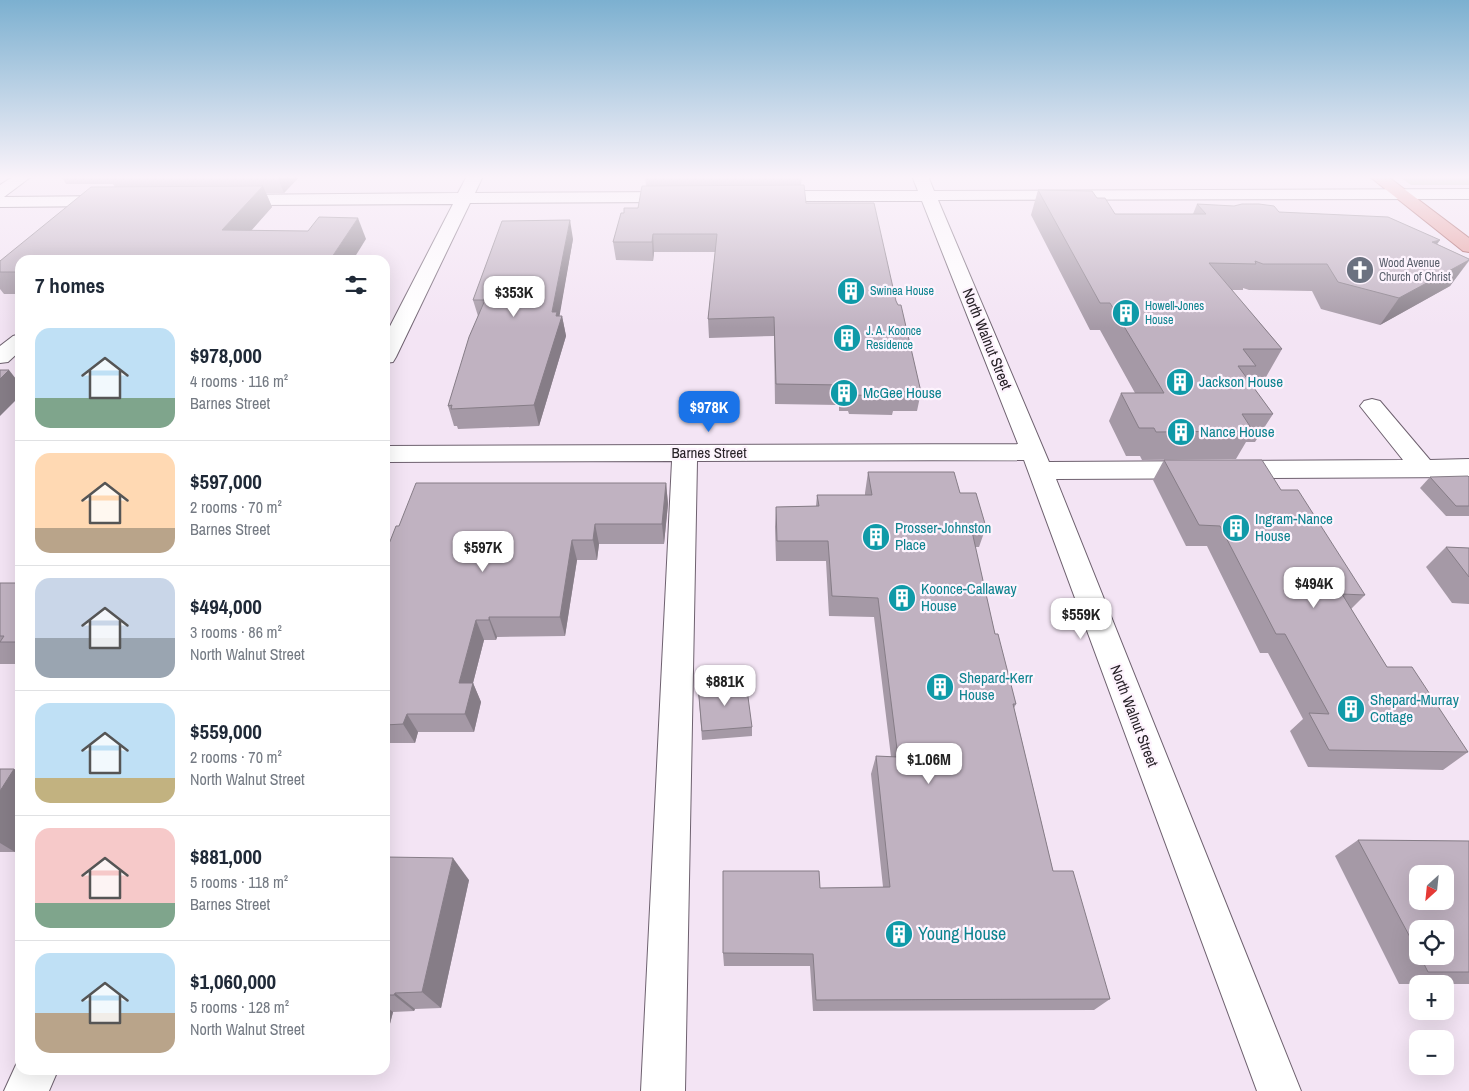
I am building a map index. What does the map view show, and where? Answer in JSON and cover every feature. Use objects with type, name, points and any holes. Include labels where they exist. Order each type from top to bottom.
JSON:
[{"type":"main road","points":[[1442,227],[1469,248]]},
{"type":"street","points":[[390,342],[451,227]]},
{"type":"street","name":"North Walnut Street","points":[[941,227],[1037,462],[1279,1091]]},
{"type":"street","points":[[0,340],[15,340]]},
{"type":"street","points":[[0,357],[15,344]]},
{"type":"street","points":[[1372,406],[1424,468]]},
{"type":"street","points":[[663,1091],[686,453]]},
{"type":"street","name":"Barnes Street","points":[[390,454],[686,453],[1037,462],[1469,468]]},
{"type":"street","points":[[26,1091],[34,1075]]},
{"type":"building","points":[[42,227],[225,227],[222,230],[308,231],[311,227],[352,227],[333,255],[15,255],[15,272],[0,272],[0,261]]},
{"type":"building","points":[[500,227],[569,227],[552,312],[557,312],[556,316],[562,316],[534,405],[451,409],[452,405],[448,406],[469,337],[485,300],[473,300]]},
{"type":"building","points":[[617,227],[879,227],[896,301],[898,305],[901,305],[921,392],[895,391],[896,396],[851,395],[851,391],[842,391],[841,385],[776,384],[774,317],[708,319],[717,234],[653,234],[652,242],[613,242]]},
{"type":"building","points":[[1058,227],[1410,227],[1440,240],[1432,242],[1469,259],[1399,298],[1338,282],[1327,264],[1263,264],[1255,261],[1256,264],[1209,263],[1282,349],[1243,349],[1256,366],[1238,366],[1273,414],[1242,414],[1253,431],[1156,432],[1154,428],[1139,428],[1121,393],[1164,393],[1110,303],[1100,303]]},
{"type":"building","points":[[0,370],[9,370],[0,379]]},
{"type":"building","points":[[1164,460],[1262,460],[1281,490],[1298,490],[1365,595],[1342,594],[1387,667],[1412,667],[1468,752],[1329,750],[1309,713],[1329,714],[1285,634],[1276,634],[1220,526],[1199,525]]},
{"type":"building","points":[[868,472],[954,472],[960,493],[976,493],[986,527],[971,527],[995,634],[998,634],[1016,704],[1013,704],[1053,871],[1073,871],[1110,999],[816,1000],[813,954],[723,953],[723,871],[819,871],[820,888],[890,887],[876,756],[898,757],[878,598],[832,596],[828,541],[777,541],[776,507],[819,506],[817,495],[872,495]]},
{"type":"building","points":[[1468,476],[1469,506],[1456,506],[1430,477]]},
{"type":"building","points":[[416,483],[666,483],[662,524],[595,524],[593,540],[572,540],[560,617],[489,617],[489,620],[476,620],[459,683],[473,683],[465,714],[407,714],[403,724],[390,725],[390,541],[396,526],[399,526]]},
{"type":"building","points":[[1446,547],[1469,548],[1469,577]]},
{"type":"building","points":[[0,583],[15,583],[15,642],[0,642],[4,636],[0,636]]},
{"type":"building","points":[[746,682],[752,727],[702,731],[698,686]]},
{"type":"building","points":[[0,769],[14,769],[0,791]]},
{"type":"building","points":[[1358,840],[1469,841],[1469,972],[1428,972],[1424,965],[1454,965],[1454,920],[1409,920],[1409,935]]},
{"type":"building","points":[[390,857],[453,858],[422,992],[395,993],[390,995]]},
{"type":"place","name":"Wood Avenue Church of Christ","points":[[1360,270]]},
{"type":"place","name":"Swinea House","points":[[851,291]]},
{"type":"place","name":"Howell-Jones House","points":[[1126,313]]},
{"type":"place","name":"J. A. Koonce Residence","points":[[847,338]]},
{"type":"place","name":"Jackson House","points":[[1180,382]]},
{"type":"place","name":"McGee House","points":[[844,393]]},
{"type":"place","name":"Nance House","points":[[1181,432]]},
{"type":"place","name":"Ingram-Nance House","points":[[1236,528]]},
{"type":"place","name":"Prosser-Johnston Place","points":[[876,537]]},
{"type":"place","name":"Koonce-Callaway House","points":[[902,598]]},
{"type":"place","name":"Shepard-Kerr House","points":[[940,687]]},
{"type":"place","name":"Shepard-Murray Cottage","points":[[1351,709]]},
{"type":"place","name":"Young House","points":[[899,934]]}]
